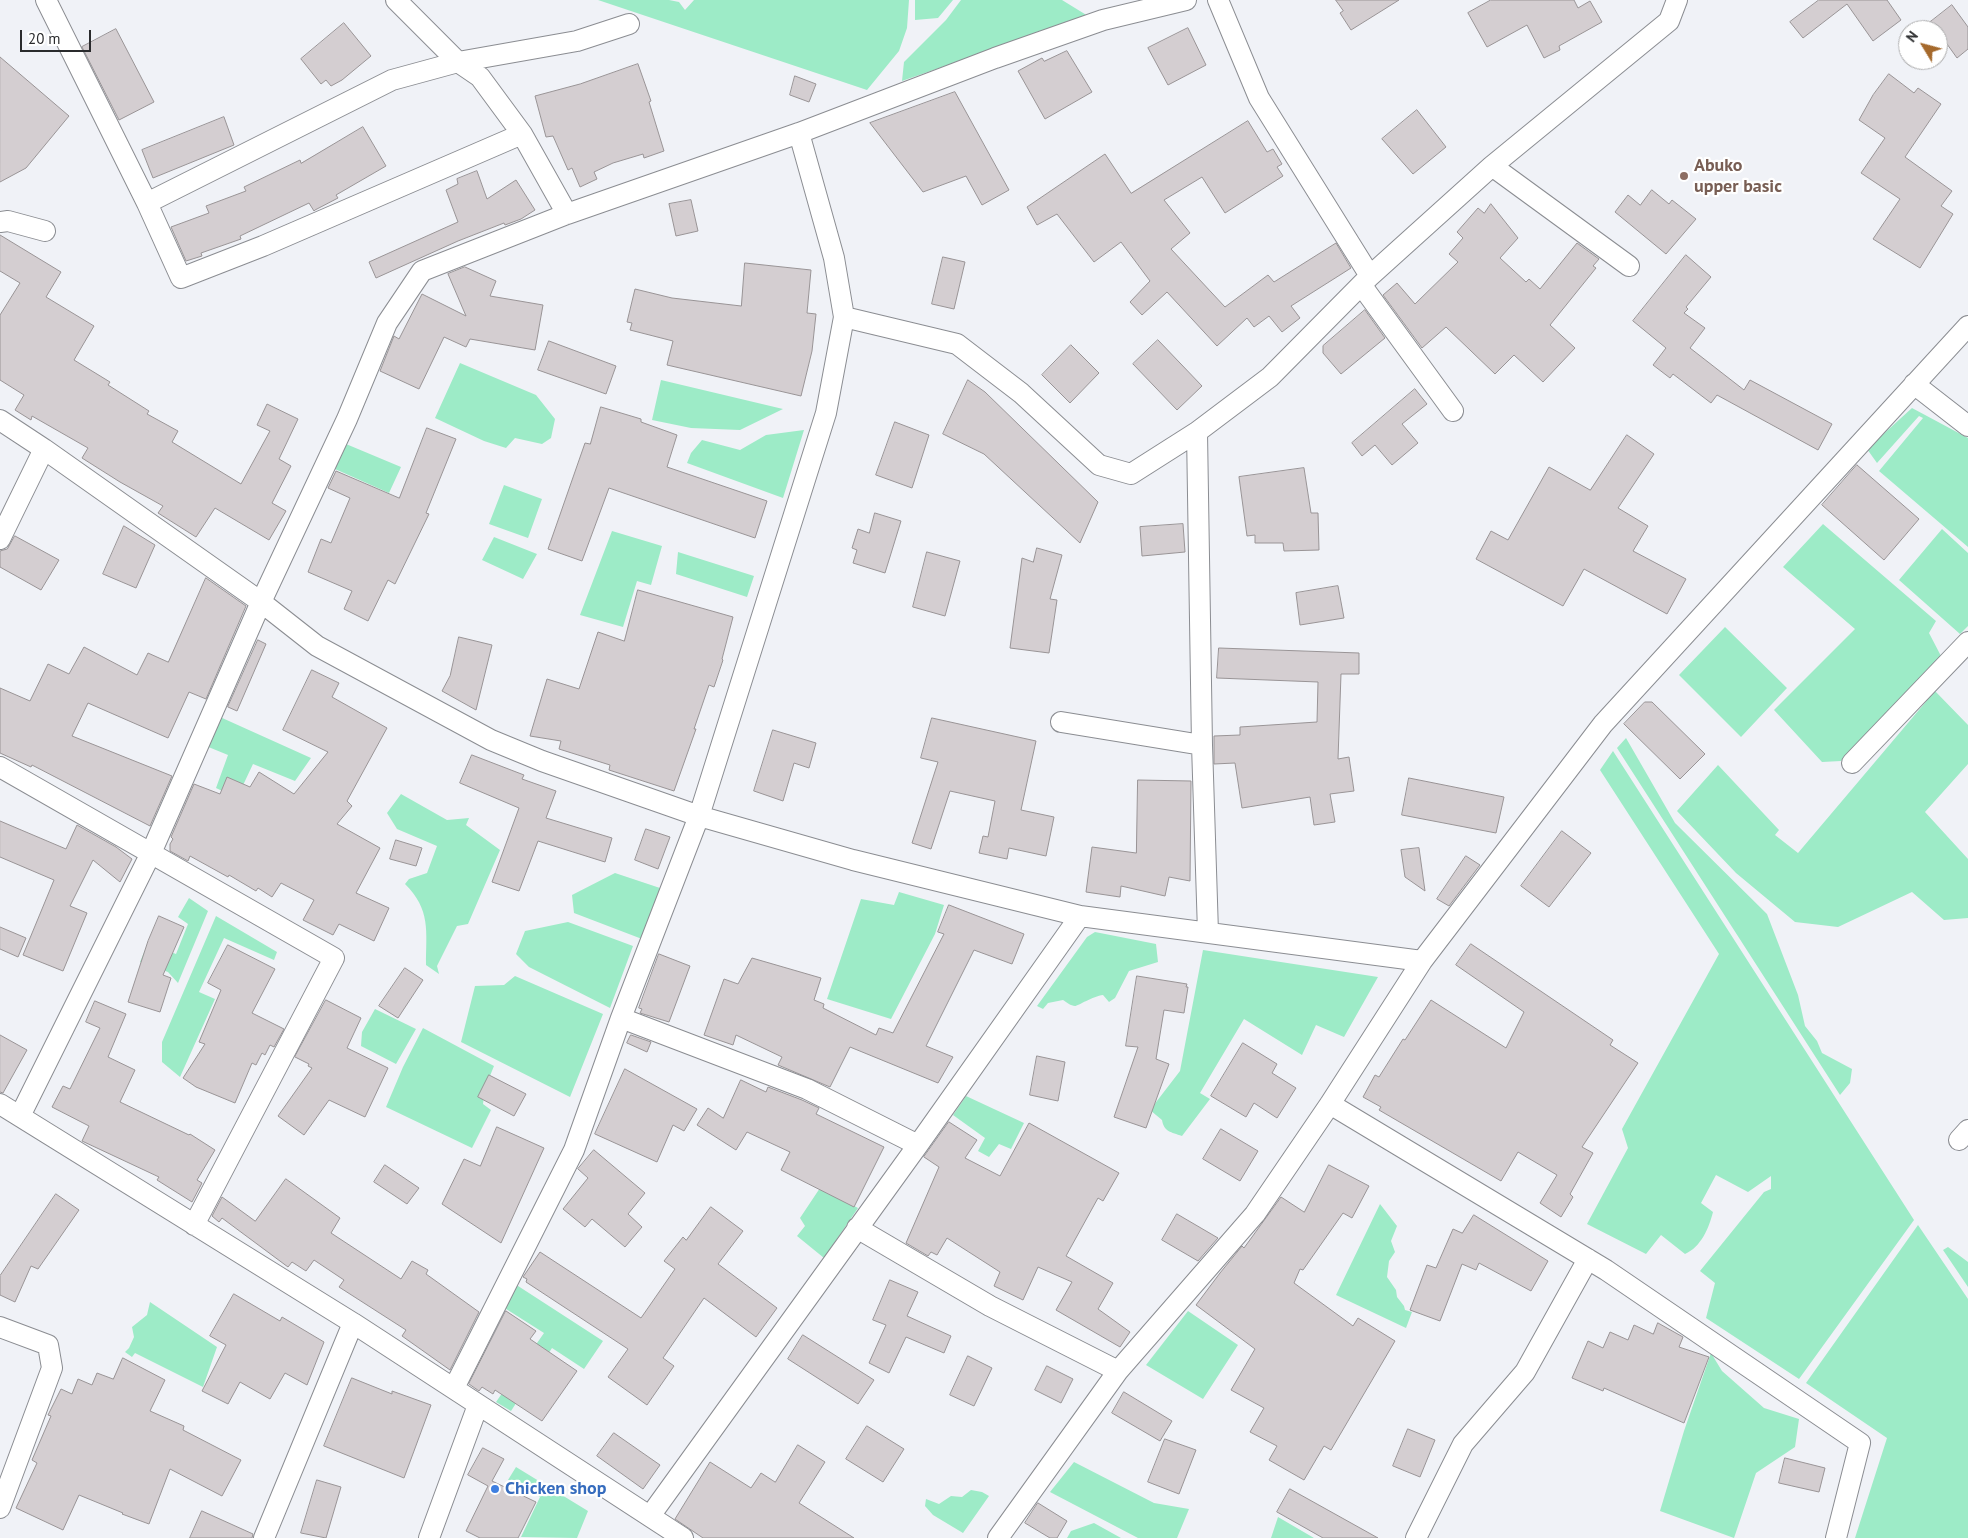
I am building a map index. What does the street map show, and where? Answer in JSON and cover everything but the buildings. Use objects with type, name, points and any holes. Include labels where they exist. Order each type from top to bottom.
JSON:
[{"type":"street","points":[[46,0],[147,202],[181,278],[263,246],[522,134]]},
{"type":"street","points":[[396,0],[458,62],[480,77],[522,134],[567,214]]},
{"type":"street","points":[[20,1116],[151,853],[261,602],[347,419],[387,323],[422,271],[567,214],[799,133],[995,58],[1103,20],[1186,0]]},
{"type":"street","points":[[1218,0],[1258,98],[1366,281],[1453,411]]},
{"type":"street","points":[[844,317],[957,344],[1021,393],[1099,465],[1131,474],[1197,432],[1270,377],[1366,281],[1492,166],[1669,21],[1677,0]]},
{"type":"street","points":[[147,202],[392,80],[458,62],[577,41],[628,24]]},
{"type":"street","points":[[454,1388],[574,1150],[621,1018],[699,816],[826,413],[844,317],[834,258],[799,133]]},
{"type":"street","points":[[1492,166],[1629,266]]},
{"type":"street","points":[[0,222],[8,221],[45,231]]},
{"type":"street","points":[[998,1538],[1118,1372],[1255,1214],[1330,1104],[1422,961],[1602,724],[1968,326]]},
{"type":"street","points":[[1914,384],[1968,426]]},
{"type":"street","points":[[0,420],[261,602],[317,646],[491,740],[542,761],[699,816],[853,860],[1080,916],[1422,961]]},
{"type":"street","points":[[1197,432],[1202,745],[1208,932]]},
{"type":"street","points":[[0,539],[44,449]]},
{"type":"street","points":[[1852,763],[1968,642]]},
{"type":"street","points":[[1061,722],[1202,745]]},
{"type":"street","points":[[0,767],[334,958],[194,1224]]},
{"type":"street","points":[[650,1516],[918,1145],[1080,916]]},
{"type":"street","points":[[621,1018],[807,1089],[918,1145]]},
{"type":"street","points":[[0,1104],[353,1322],[683,1538]]},
{"type":"street","points":[[1330,1104],[1588,1259],[1860,1443],[1836,1538]]},
{"type":"street","points":[[857,1228],[990,1306],[1118,1372]]},
{"type":"street","points":[[1416,1538],[1463,1444],[1525,1372],[1588,1259]]},
{"type":"street","points":[[264,1538],[353,1322]]},
{"type":"street","points":[[0,1327],[48,1346],[52,1368],[0,1508]]},
{"type":"street","points":[[429,1538],[478,1405]]},
{"type":"green space","points":[[598,0],[669,0],[679,2],[685,10],[694,0],[909,0],[907,28],[899,51],[867,90]]},
{"type":"green space","points":[[915,0],[953,0],[938,18],[915,20]]},
{"type":"green space","points":[[961,0],[1062,0],[1088,16],[902,81],[904,62],[946,20]]},
{"type":"green space","points":[[460,363],[536,395],[555,419],[551,438],[542,444],[515,438],[506,448],[484,441],[435,418]]},
{"type":"green space","points":[[661,380],[783,409],[740,430],[691,428],[652,420]]},
{"type":"green space","points":[[1912,408],[1968,438],[1968,547],[1879,471],[1923,418],[1919,416],[1877,463],[1867,449]]},
{"type":"green space","points":[[804,430],[783,498],[687,463],[691,453],[702,440],[740,450],[766,435]]},
{"type":"green space","points":[[346,444],[401,467],[389,493],[335,469]]},
{"type":"green space","points":[[504,485],[542,499],[528,538],[489,524]]},
{"type":"green space","points":[[1823,524],[1936,621],[1929,633],[1941,656],[1841,761],[1822,762],[1774,710],[1855,629],[1783,567]]},
{"type":"green space","points":[[1942,529],[1968,553],[1968,626],[1960,634],[1899,580]]},
{"type":"green space","points":[[612,531],[662,546],[651,585],[637,581],[623,627],[580,615]]},
{"type":"green space","points":[[494,537],[537,554],[523,579],[482,560]]},
{"type":"green space","points":[[678,552],[754,576],[747,597],[676,574]]},
{"type":"green space","points":[[1725,627],[1787,688],[1741,737],[1679,675]]},
{"type":"green space","points":[[1935,691],[1968,725],[1968,764],[1925,812],[1968,859],[1968,918],[1944,920],[1912,892],[1838,927],[1795,922],[1736,873],[1677,811],[1718,765],[1779,830],[1775,835],[1798,853]]},
{"type":"green space","points":[[220,717],[311,758],[295,781],[253,764],[237,798],[216,788],[228,755],[206,746]]},
{"type":"green space","points":[[1626,738],[1675,823],[1767,914],[1798,995],[1805,1026],[1817,1041],[1822,1053],[1852,1069],[1850,1083],[1840,1095],[1617,748]]},
{"type":"green space","points":[[1613,751],[1914,1220],[1799,1379],[1706,1318],[1715,1283],[1700,1271],[1764,1192],[1771,1189],[1771,1176],[1748,1192],[1716,1175],[1701,1203],[1713,1212],[1709,1224],[1704,1236],[1696,1247],[1685,1254],[1661,1235],[1646,1254],[1587,1224],[1628,1148],[1622,1129],[1719,954],[1600,770]]},
{"type":"green space","points":[[401,794],[447,820],[469,818],[466,825],[500,850],[468,924],[457,926],[437,966],[439,974],[426,965],[426,931],[423,912],[419,903],[405,884],[409,879],[427,873],[437,846],[397,829],[387,813]]},
{"type":"green space","points":[[615,873],[660,888],[642,939],[574,913],[572,895]]},
{"type":"green space","points":[[899,892],[944,905],[935,934],[891,1019],[827,999],[861,899],[894,905]]},
{"type":"green space","points":[[189,898],[208,911],[178,983],[168,972],[140,962],[148,943],[176,954],[188,924],[178,917]]},
{"type":"green space","points":[[216,916],[277,952],[274,960],[224,938],[199,992],[215,999],[180,1077],[162,1062],[162,1042]]},
{"type":"green space","points":[[568,922],[633,946],[610,1008],[529,967],[516,954],[525,931]]},
{"type":"green space","points":[[1095,932],[1156,944],[1158,962],[1129,971],[1115,998],[1109,1002],[1103,995],[1075,1006],[1063,1000],[1048,1003],[1043,1009],[1037,1006],[1087,937]]},
{"type":"green space","points":[[1203,950],[1378,977],[1344,1037],[1316,1025],[1302,1055],[1244,1019],[1200,1093],[1210,1099],[1182,1136],[1166,1129],[1162,1120],[1150,1110],[1180,1071]]},
{"type":"green space","points":[[515,976],[603,1014],[570,1097],[461,1042],[475,986],[504,985]]},
{"type":"green space","points":[[375,1009],[416,1029],[396,1064],[361,1046],[362,1032]]},
{"type":"green space","points":[[423,1028],[494,1066],[485,1088],[483,1104],[491,1110],[472,1148],[386,1107],[403,1067]]},
{"type":"green space","points":[[966,1096],[1024,1123],[1011,1149],[999,1144],[989,1157],[978,1151],[985,1138],[953,1115]]},
{"type":"green space","points":[[820,1188],[858,1208],[824,1258],[797,1236],[805,1226],[800,1218]]},
{"type":"green space","points":[[1380,1204],[1397,1226],[1391,1241],[1395,1252],[1389,1261],[1387,1277],[1396,1290],[1397,1297],[1405,1310],[1412,1312],[1406,1328],[1336,1295]]},
{"type":"green space","points":[[1918,1225],[1968,1299],[1968,1538],[1855,1538],[1887,1438],[1806,1383]]},
{"type":"green space","points":[[1948,1247],[1968,1262],[1968,1287],[1943,1250]]},
{"type":"green space","points":[[515,1284],[603,1341],[584,1369],[552,1348],[511,1411],[496,1402],[544,1333],[503,1307]]},
{"type":"green space","points":[[150,1302],[217,1347],[203,1387],[135,1353],[132,1357],[125,1352],[134,1337],[132,1327],[147,1315]]},
{"type":"green space","points":[[1188,1311],[1238,1345],[1203,1399],[1146,1365]]},
{"type":"green space","points":[[1711,1353],[1722,1371],[1764,1408],[1799,1419],[1795,1447],[1756,1473],[1734,1538],[1660,1511],[1684,1431]]},
{"type":"green space","points":[[1074,1462],[1154,1503],[1189,1509],[1177,1538],[1138,1538],[1050,1492]]},
{"type":"green space","points":[[516,1467],[588,1511],[577,1538],[521,1537],[540,1497],[508,1480]]},
{"type":"green space","points":[[971,1490],[982,1492],[989,1496],[963,1533],[933,1515],[925,1506],[926,1499],[939,1504],[951,1496],[962,1497]]},
{"type":"green space","points":[[1278,1517],[1314,1538],[1271,1538]]},
{"type":"green space","points":[[1094,1523],[1121,1538],[1067,1538],[1071,1531]]},
{"type":"place","name":"Abuko upper basic","points":[[1684,176]]},
{"type":"place","name":"Chicken shop","points":[[495,1489]]}]
